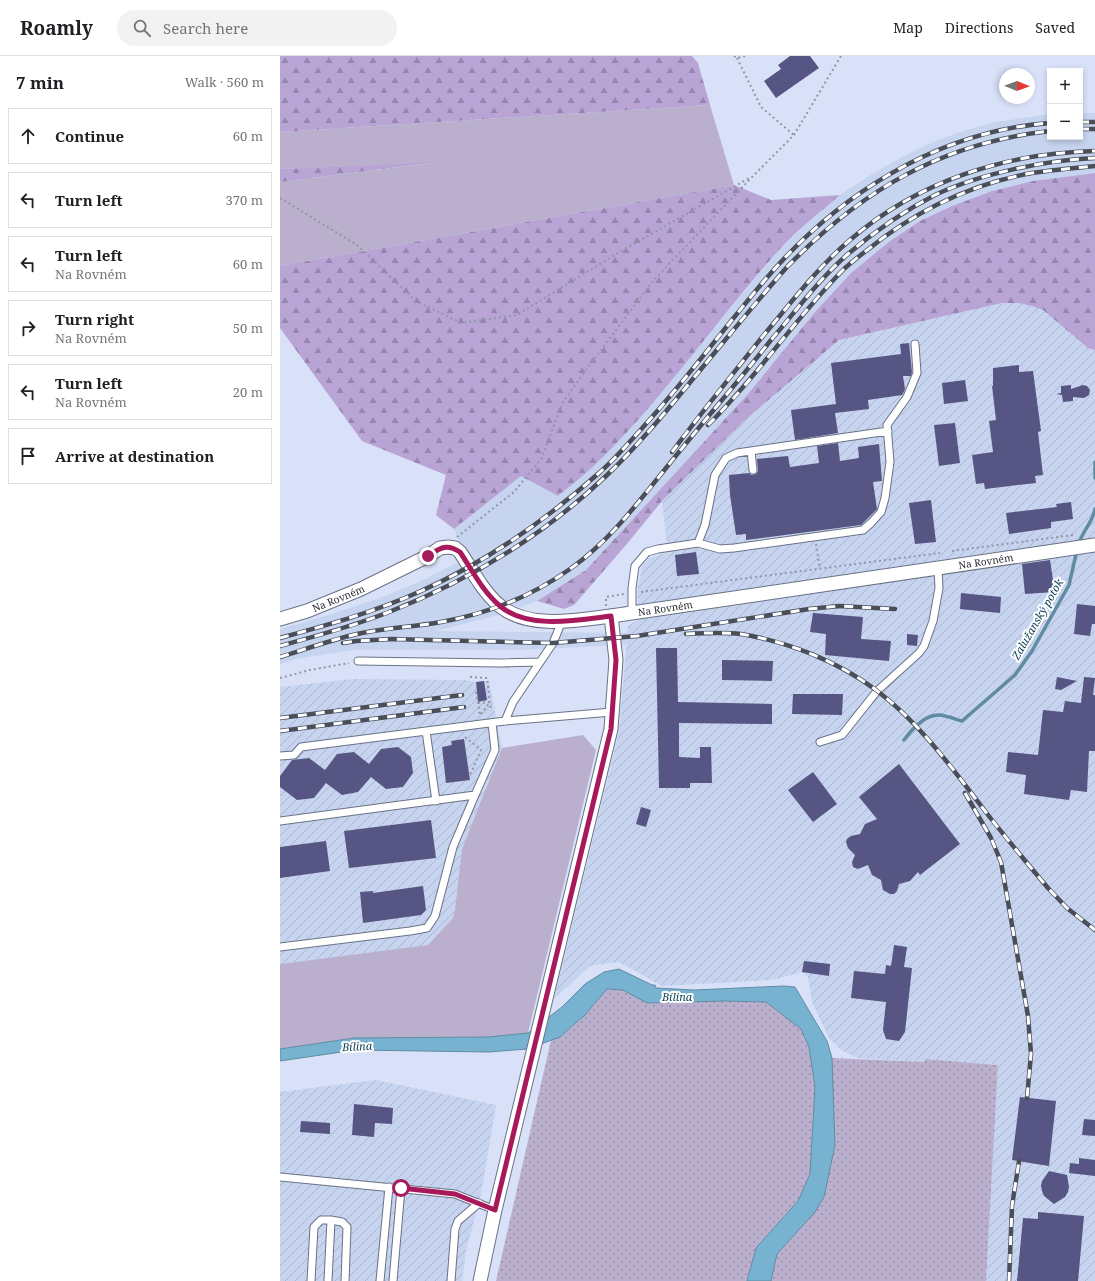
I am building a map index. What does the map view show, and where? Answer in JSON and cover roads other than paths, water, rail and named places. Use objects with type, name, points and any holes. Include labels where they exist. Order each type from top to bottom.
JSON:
[{"type":"street","name":"Na Rovném","points":[[280,619],[307,611],[361,589],[428,556],[440,548],[448,546],[455,548],[460,552],[486,590],[500,606],[511,614],[526,619],[562,621],[608,612],[632,613],[1095,545]]},
{"type":"street","points":[[480,1281],[495,1210],[611,729],[616,660],[608,612]]},
{"type":"lane","points":[[632,613],[632,588],[635,566],[647,552],[698,543],[720,549],[734,548],[863,530],[872,523],[881,512],[885,498],[890,462],[887,425],[907,397],[917,373],[915,344]]},
{"type":"lane","points":[[698,543],[706,525],[715,474],[726,458],[737,453],[888,431]]},
{"type":"lane","points":[[751,451],[753,470]]},
{"type":"lane","points":[[820,742],[842,735],[876,691],[919,653],[924,646],[933,621],[939,588],[938,569]]},
{"type":"lane","points":[[505,721],[513,702],[553,643],[562,621]]},
{"type":"lane","points":[[358,661],[500,663],[540,662]]},
{"type":"lane","points":[[280,756],[294,755],[301,747],[505,721],[612,712]]},
{"type":"lane","points":[[280,947],[427,928],[435,916],[453,847],[495,750],[492,723]]},
{"type":"lane","points":[[426,731],[436,801]]},
{"type":"lane","points":[[280,822],[475,795]]},
{"type":"lane","points":[[280,1177],[455,1194],[495,1210]]},
{"type":"lane","points":[[380,1281],[389,1188]]},
{"type":"lane","points":[[393,1281],[401,1188]]},
{"type":"lane","points":[[451,1281],[455,1230],[458,1221],[479,1203]]},
{"type":"lane","points":[[311,1281],[314,1227],[321,1220],[342,1222],[347,1228],[345,1281]]},
{"type":"lane","points":[[328,1281],[331,1220]]},
{"type":"water","name":"Bílina","points":[[619,969],[652,985],[655,985],[656,988],[694,990],[784,986],[795,987],[827,1041],[832,1058],[835,1145],[824,1197],[815,1212],[777,1254],[771,1281],[747,1281],[756,1248],[798,1201],[810,1174],[815,1087],[809,1047],[801,1029],[766,1002],[725,1001],[647,1003],[623,990],[607,989],[585,1015],[560,1037],[527,1049],[489,1052],[355,1050],[280,1061],[280,1049],[354,1038],[488,1037],[528,1033],[562,1007],[585,984],[604,972]]},
{"type":"waterway","name":"Zalužanský potok","points":[[1095,462],[1095,478]]},
{"type":"waterway","name":"Zalužanský potok","points":[[1079,544],[1082,535],[1092,519],[1095,509]]},
{"type":"waterway","name":"Zalužanský potok","points":[[904,740],[919,723],[934,715],[940,715],[962,721],[1015,675],[1032,651],[1069,585],[1077,550]]},
{"type":"railway","points":[[1083,122],[1095,122]]},
{"type":"railway","points":[[280,638],[351,618],[404,599],[469,567],[514,539],[558,507],[613,460],[633,439],[764,281],[792,250],[823,222],[856,196],[892,173],[929,154],[968,139],[1008,129],[1047,123]]},
{"type":"railway","points":[[1083,129],[1095,129]]},
{"type":"railway","points":[[280,646],[362,622],[418,600],[476,571],[531,537],[582,498],[618,464],[642,439],[787,267],[815,240],[845,215],[875,193],[906,175],[939,159],[974,146],[1011,137],[1047,131]]},
{"type":"railway","points":[[672,452],[763,336],[826,262],[876,219],[904,201],[934,186],[996,164],[1029,157],[1095,151]]},
{"type":"railway","points":[[280,657],[357,634],[458,619],[492,609],[525,596],[555,579],[586,557],[615,529],[817,285],[837,264],[868,238],[923,201],[952,187],[1013,169],[1076,159],[1095,158]]},
{"type":"railway","points":[[708,425],[744,387],[827,287],[845,268],[884,237],[924,212],[965,192],[987,184],[1032,173],[1095,166]]},
{"type":"railway","points":[[343,643],[391,639],[553,643],[637,636],[809,609],[839,606],[895,609]]},
{"type":"railway","points":[[686,634],[734,633],[777,642],[812,654],[829,662],[845,670],[876,690],[907,717],[935,747],[1048,888],[1067,908],[1095,930]]},
{"type":"railway","points":[[280,718],[462,695]]},
{"type":"railway","points":[[280,731],[464,707]]},
{"type":"railway","points":[[965,793],[991,838],[1001,862],[1028,1016],[1031,1054],[1027,1098]]},
{"type":"railway","points":[[1009,1281],[1012,1206],[1019,1161]]}]
